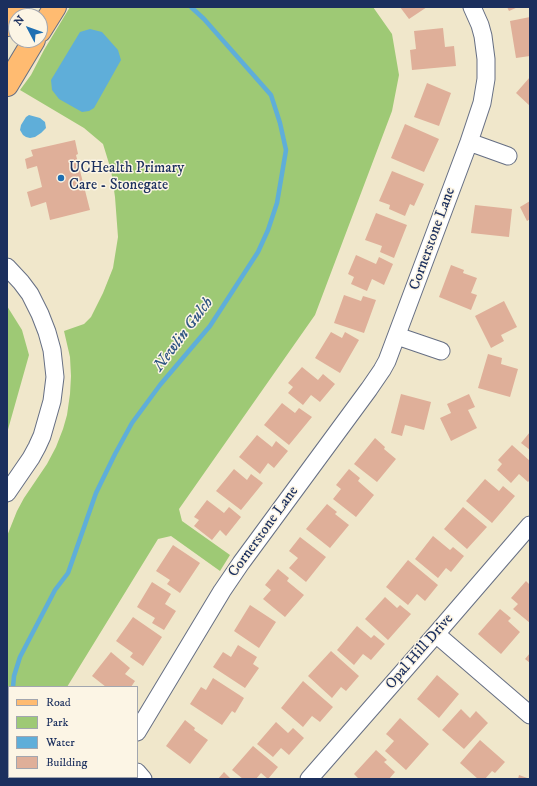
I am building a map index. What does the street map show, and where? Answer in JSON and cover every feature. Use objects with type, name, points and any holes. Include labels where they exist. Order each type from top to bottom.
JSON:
[{"type":"main road","points":[[7,25],[18,7]]},
{"type":"main road","points":[[48,17],[54,7]]},
{"type":"main road","points":[[7,85],[29,48]]},
{"type":"street","name":"Cornerstone Lane","points":[[138,730],[222,591],[376,379],[387,361],[470,142],[482,103],[485,84],[486,59],[483,36],[472,7]]},
{"type":"street","points":[[470,142],[508,156]]},
{"type":"street","points":[[7,267],[30,294],[40,314],[52,350],[54,377],[52,401],[42,436],[31,458],[7,493]]},
{"type":"street","points":[[397,336],[441,351]]},
{"type":"street","name":"Opal Hill Drive","points":[[309,779],[530,525]]},
{"type":"street","points":[[436,634],[530,715]]},
{"type":"green space","points":[[70,7],[373,7],[392,34],[399,75],[392,111],[315,315],[179,509],[182,521],[230,555],[220,571],[171,536],[158,539],[68,686],[8,686],[8,778],[43,779],[7,779],[7,536],[24,498],[47,464],[56,447],[67,415],[71,376],[70,357],[64,331],[84,324],[91,317],[113,268],[118,237],[111,170],[103,144],[84,128],[20,90],[31,75],[45,48],[48,48],[48,43]]},
{"type":"green space","points":[[7,306],[22,330],[29,355],[7,433]]},
{"type":"water","points":[[90,29],[102,32],[118,50],[121,60],[94,108],[89,111],[82,112],[59,99],[52,90],[51,80],[80,32]]},
{"type":"water","points":[[29,115],[40,118],[45,122],[46,128],[35,137],[30,138],[23,135],[20,130],[21,125]]},
{"type":"building","points":[[400,7],[427,7],[409,19]]},
{"type":"building","points":[[507,7],[518,7],[509,11]]},
{"type":"building","points":[[530,17],[530,56],[516,58],[510,21]]},
{"type":"building","points":[[443,28],[445,47],[454,46],[456,66],[412,70],[410,50],[416,49],[414,31]]},
{"type":"building","points":[[530,77],[530,106],[516,93]]},
{"type":"building","points":[[427,83],[451,93],[439,126],[414,117]]},
{"type":"building","points":[[405,124],[439,139],[424,172],[391,158]]},
{"type":"building","name":"UCHealth Primary Care - Stonegate","points":[[75,140],[78,154],[76,155],[90,210],[50,220],[46,202],[31,207],[27,192],[42,187],[37,166],[27,169],[25,159],[33,156],[31,150]]},
{"type":"building","points":[[392,171],[424,184],[414,206],[410,204],[405,216],[389,209],[390,205],[379,201]]},
{"type":"building","points":[[530,201],[530,219],[527,221],[520,207]]},
{"type":"building","points":[[475,205],[512,209],[509,237],[471,233]]},
{"type":"building","points":[[376,213],[407,225],[394,258],[380,252],[382,246],[365,240]]},
{"type":"building","points":[[356,255],[376,264],[379,257],[393,264],[384,285],[372,279],[367,291],[351,284],[354,277],[348,274]]},
{"type":"building","points":[[451,265],[464,270],[463,273],[477,278],[471,293],[477,295],[471,310],[439,297]]},
{"type":"building","points":[[344,295],[361,301],[363,296],[376,300],[364,333],[334,323]]},
{"type":"building","points":[[504,301],[517,327],[501,335],[504,341],[491,348],[475,316]]},
{"type":"building","points":[[331,332],[342,338],[345,332],[359,340],[340,373],[315,358]]},
{"type":"building","points":[[488,354],[502,358],[501,364],[518,369],[510,397],[478,388]]},
{"type":"building","points":[[302,367],[318,380],[323,374],[335,384],[320,402],[311,395],[303,405],[288,393],[293,387],[288,383]]},
{"type":"building","points":[[401,394],[431,402],[424,430],[405,425],[402,436],[391,433]]},
{"type":"building","points":[[469,394],[475,407],[468,410],[477,428],[451,441],[440,418],[451,413],[447,404]]},
{"type":"building","points":[[282,403],[295,413],[299,408],[312,417],[289,445],[264,425]]},
{"type":"building","points":[[530,432],[530,450],[521,443]]},
{"type":"building","points":[[257,435],[272,447],[276,441],[288,451],[274,468],[268,463],[260,474],[239,457]]},
{"type":"building","points":[[375,438],[385,447],[384,449],[396,459],[377,482],[354,464]]},
{"type":"building","points":[[512,445],[530,461],[530,480],[528,482],[519,474],[511,483],[497,470],[502,464],[498,460]]},
{"type":"building","points":[[234,469],[247,480],[251,474],[263,483],[241,510],[216,491]]},
{"type":"building","points":[[349,469],[360,478],[358,481],[374,495],[356,517],[333,499],[341,489],[336,485]]},
{"type":"building","points":[[485,479],[499,491],[503,486],[515,496],[492,523],[466,501]]},
{"type":"building","points":[[207,500],[224,513],[229,507],[241,517],[226,536],[220,530],[212,540],[194,526],[199,520],[194,517]]},
{"type":"building","points":[[327,504],[337,512],[335,514],[349,525],[330,548],[306,529]]},
{"type":"building","points":[[463,507],[487,527],[467,549],[444,529]]},
{"type":"building","points":[[433,536],[450,550],[453,547],[464,556],[451,572],[446,568],[438,578],[415,559]]},
{"type":"building","points":[[300,537],[326,557],[306,582],[289,568],[298,558],[289,551]]},
{"type":"building","points":[[173,545],[200,563],[180,593],[167,584],[170,580],[156,571]]},
{"type":"building","points":[[408,560],[438,585],[425,601],[417,594],[408,605],[386,587]]},
{"type":"building","points":[[278,569],[289,578],[287,581],[304,595],[285,617],[263,599],[271,590],[265,585]]},
{"type":"building","points":[[526,581],[530,585],[530,623],[513,609],[518,604],[511,598]]},
{"type":"building","points":[[152,582],[171,594],[165,604],[176,611],[164,630],[152,623],[155,618],[137,607]]},
{"type":"building","points":[[385,597],[397,608],[400,605],[411,614],[388,640],[365,619]]},
{"type":"building","points":[[250,605],[276,622],[259,648],[234,631]]},
{"type":"building","points":[[500,609],[511,618],[508,621],[520,632],[501,654],[478,634]]},
{"type":"building","points":[[133,617],[162,637],[143,666],[130,657],[133,653],[116,641]]},
{"type":"building","points":[[357,626],[371,638],[374,635],[385,644],[371,660],[363,654],[354,665],[337,650]]},
{"type":"building","points":[[238,645],[257,657],[253,664],[259,668],[245,688],[213,667],[223,652],[231,657]]},
{"type":"building","points":[[331,651],[359,676],[346,691],[341,687],[332,698],[308,676]]},
{"type":"building","points":[[111,652],[130,668],[125,674],[135,681],[132,686],[105,686],[92,676]]},
{"type":"building","points":[[530,653],[530,663],[525,659]]},
{"type":"building","points":[[437,675],[459,694],[439,718],[417,699]]},
{"type":"building","points":[[213,678],[244,698],[235,713],[232,711],[222,725],[190,704],[201,687],[206,690]]},
{"type":"building","points":[[303,681],[333,707],[320,722],[312,716],[303,727],[281,708]]},
{"type":"building","points":[[461,709],[470,718],[476,711],[488,723],[464,749],[442,730]]},
{"type":"building","points":[[400,718],[429,744],[406,770],[385,751],[394,741],[386,734]]},
{"type":"building","points":[[185,720],[195,728],[194,730],[208,740],[190,764],[166,746]]},
{"type":"building","points":[[276,722],[288,733],[293,728],[304,738],[289,755],[281,748],[273,757],[257,744]]},
{"type":"building","points":[[480,740],[505,762],[495,773],[492,771],[485,779],[478,779],[460,763]]},
{"type":"building","points":[[253,746],[278,767],[268,779],[261,773],[256,779],[243,779],[232,770]]},
{"type":"building","points":[[376,750],[387,760],[384,762],[395,772],[389,779],[359,779],[354,774]]},
{"type":"building","points":[[224,772],[231,779],[218,779]]},
{"type":"building","points":[[519,775],[530,779],[518,779]]},
{"type":"waterway","name":"Newlin Gulch","points":[[13,686],[14,676],[20,657],[55,590],[68,573],[96,493],[115,454],[132,423],[160,385],[210,326],[258,252],[268,230],[277,203],[286,150],[280,123],[271,95],[204,19],[191,7]]},
{"type":"waterway","name":"Newlin Gulch","points":[[7,724],[8,718]]},
{"type":"place","name":"UCHealth Primary Care - Stonegate","points":[[61,178]]}]
